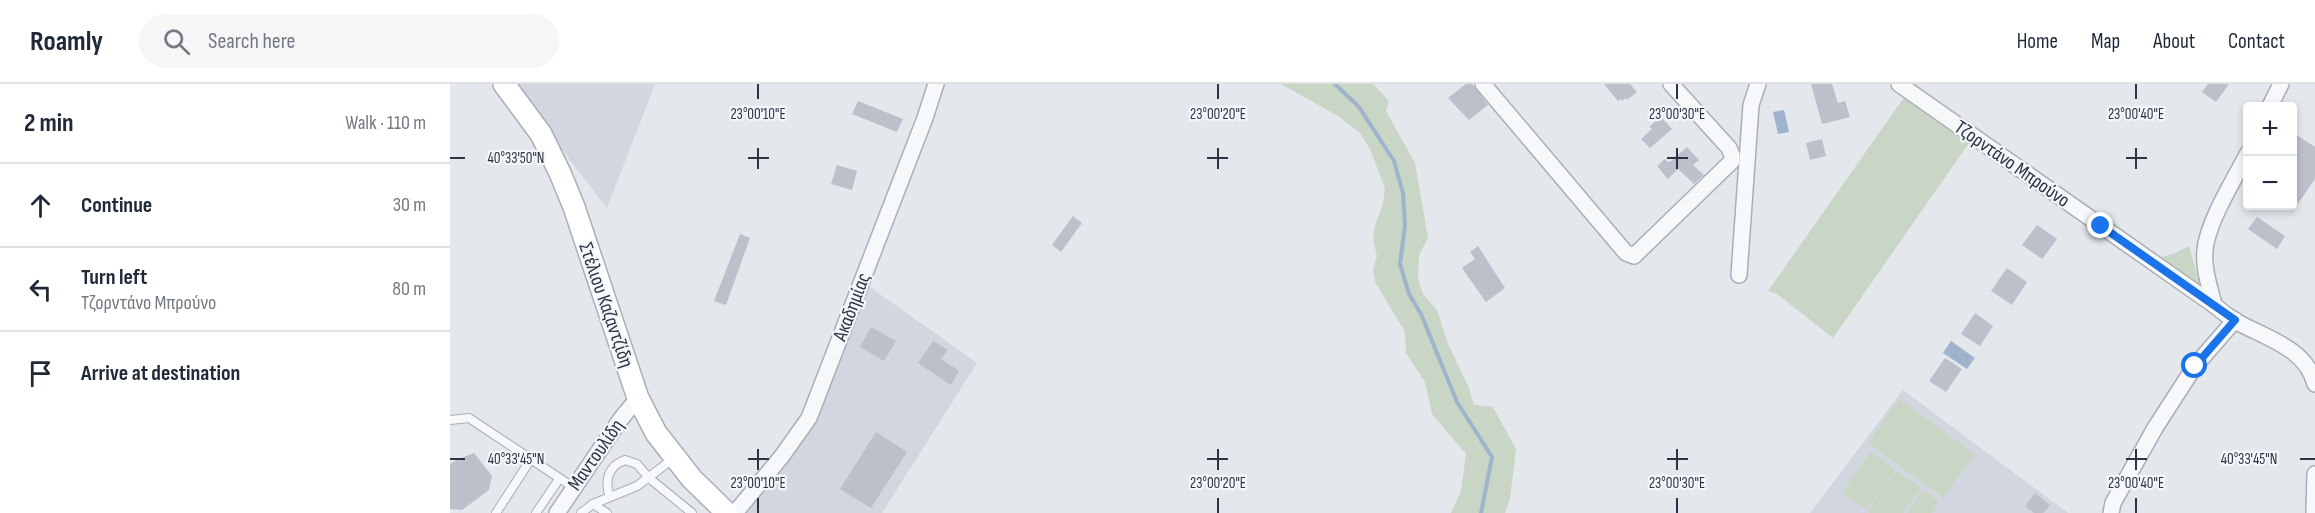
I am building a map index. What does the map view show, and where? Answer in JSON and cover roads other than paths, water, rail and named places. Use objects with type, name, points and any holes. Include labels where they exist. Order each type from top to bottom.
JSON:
[{"type":"main road","name":"Στέλιου Καζαντζίδη","points":[[504,84],[541,134],[560,173],[574,207],[638,398],[656,433],[674,458],[709,498],[727,513]]},
{"type":"street","name":"Ακαδημίας","points":[[735,513],[782,456],[809,418],[925,118],[936,84]]},
{"type":"street","points":[[1483,84],[1626,253],[1634,256],[1733,158],[1729,148],[1671,84]]},
{"type":"street","points":[[1739,275],[1751,105],[1758,84]]},
{"type":"street","name":"Τζορντάνο Μπρούνο","points":[[1899,84],[2235,320],[2291,350],[2308,368],[2315,384]]},
{"type":"street","points":[[2272,102],[2281,84]]},
{"type":"street","points":[[2214,305],[2205,264],[2205,248],[2210,228],[2246,156]]},
{"type":"street","points":[[2109,510],[2155,428],[2195,366],[2235,320]]},
{"type":"street","name":"Μαντουλίδη","points":[[557,513],[573,487],[638,398]]},
{"type":"street","points":[[2314,513],[2315,474]]},
{"type":"lane","points":[[450,420],[469,418],[573,487]]},
{"type":"lane","points":[[580,513],[593,504],[637,486],[674,458]]},
{"type":"lane","points":[[496,513],[531,459]]},
{"type":"lane","points":[[610,496],[607,481],[612,467],[618,462],[631,461],[638,464],[649,478],[692,513]]},
{"type":"lane","points":[[536,513],[559,479]]},
{"type":"lane","points":[[593,504],[607,513]]},
{"type":"water","points":[[1784,110],[1789,132],[1778,134],[1773,112]]},
{"type":"water","points":[[1951,341],[1975,358],[1967,369],[1943,353]]},
{"type":"waterway","points":[[1335,84],[1359,107],[1394,161],[1403,193],[1405,225],[1400,264],[1409,294],[1421,314],[1457,402],[1492,457],[1481,513]]}]
